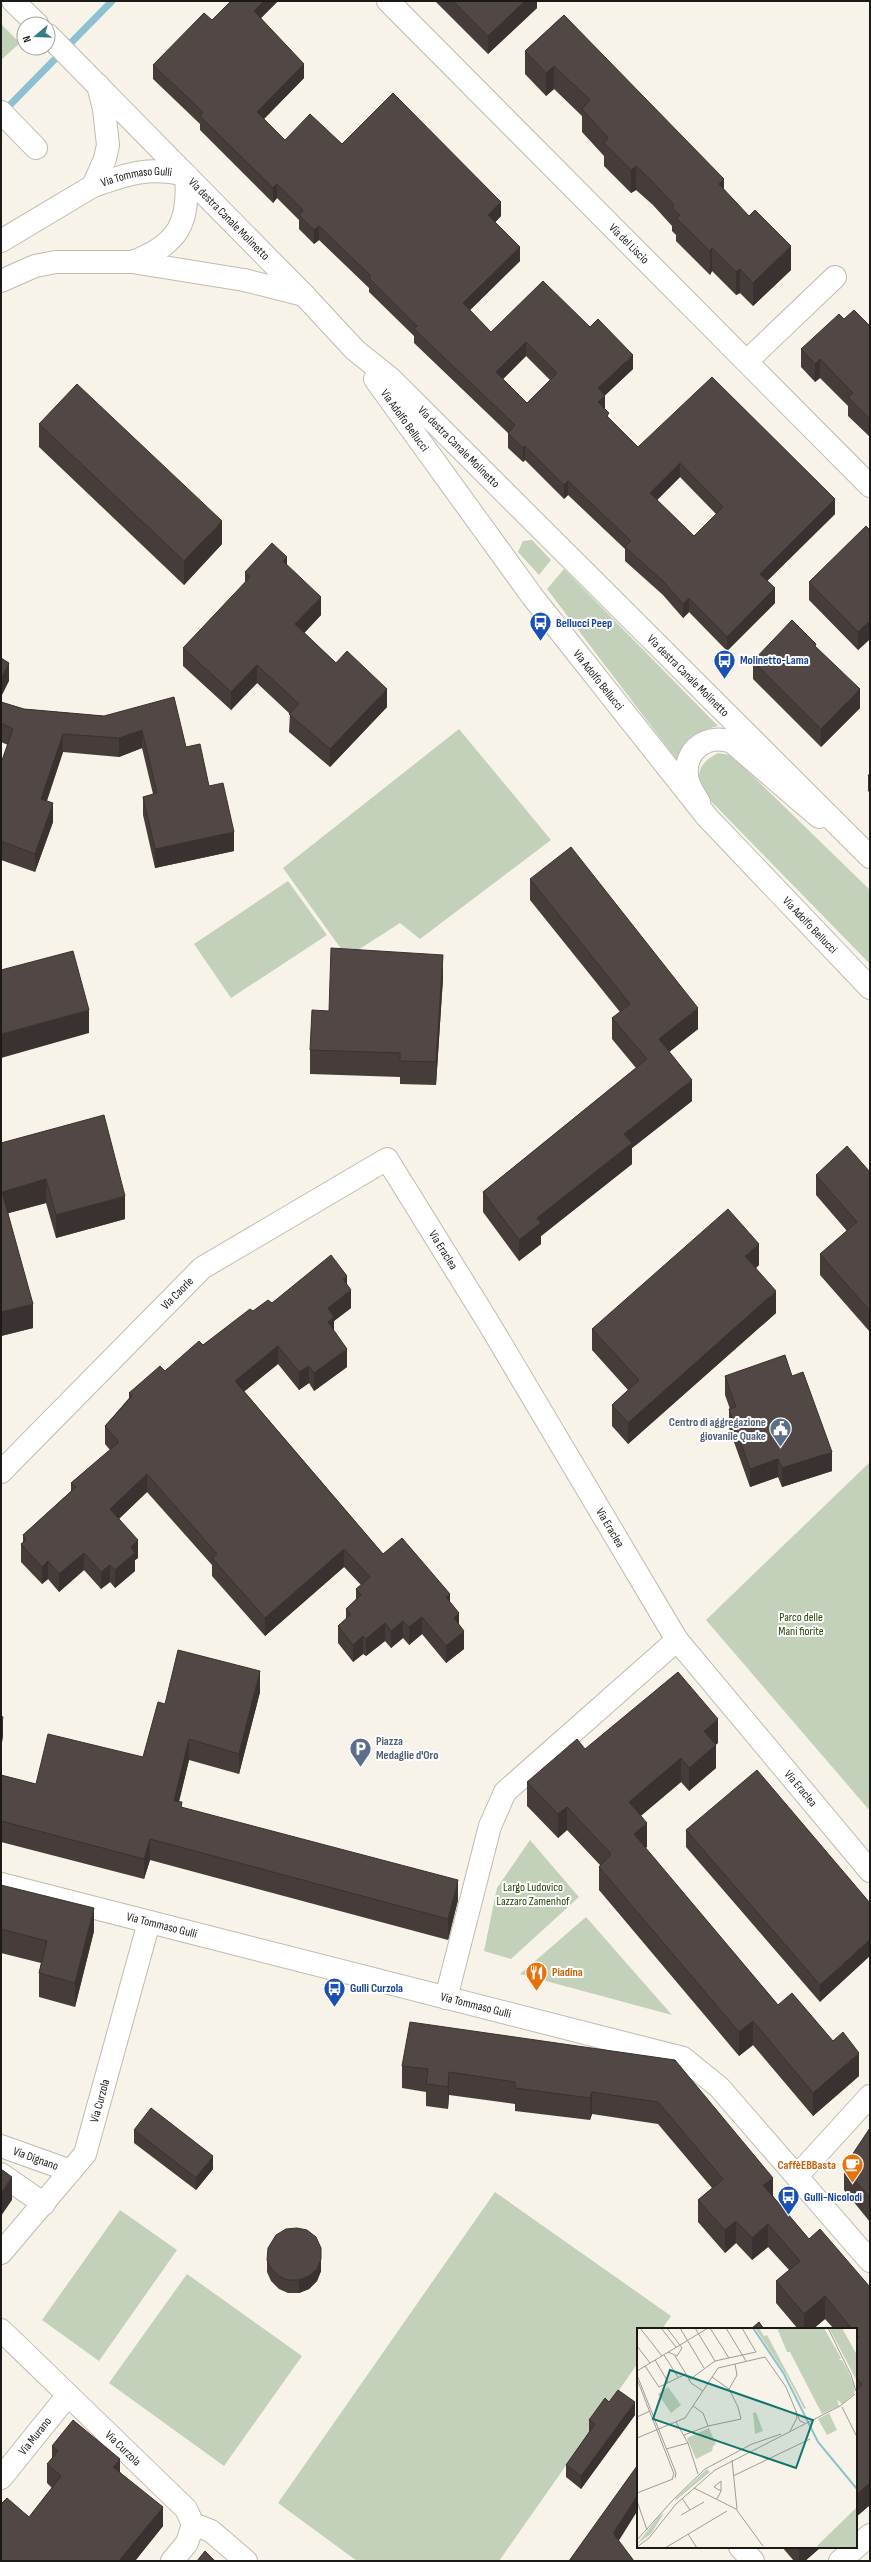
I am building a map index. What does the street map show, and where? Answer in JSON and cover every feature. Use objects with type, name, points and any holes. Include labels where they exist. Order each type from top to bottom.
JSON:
[{"type":"street","points":[[13,1],[29,16]]},
{"type":"street","name":"Via del Liscio","points":[[388,1],[870,486]]},
{"type":"street","name":"Via destra Canale Molinetto","points":[[56,43],[304,295],[355,350],[390,378],[868,855]]},
{"type":"street","name":"Via Tommaso Gulli","points":[[93,80],[105,115],[108,145],[105,159],[93,186]]},
{"type":"street","points":[[1,112],[31,143]]},
{"type":"street","name":"Via Tommaso Gulli","points":[[1,241],[93,186],[144,170],[168,171],[186,175],[187,211],[178,233],[158,251],[132,262]]},
{"type":"street","name":"Via Tommaso Gulli","points":[[1,281],[35,266],[56,262],[132,262],[257,282],[304,295]]},
{"type":"street","points":[[747,361],[835,277]]},
{"type":"street","name":"Via Adolfo Bellucci","points":[[355,350],[532,596],[707,817],[870,988]]},
{"type":"street","points":[[707,817],[690,787],[687,763],[693,751],[703,742],[724,739],[732,742],[792,796],[868,855]]},
{"type":"street","name":"Via Caorle","points":[[1,1472],[202,1268],[387,1159]]},
{"type":"street","name":"Via Eraclea","points":[[387,1159],[488,1322],[677,1640],[870,1871]]},
{"type":"street","points":[[446,1998],[490,1826],[505,1792],[677,1640]]},
{"type":"street","name":"Via Tommaso Gulli","points":[[1,1884],[446,1998],[626,2041],[683,2058],[719,2087],[870,2261]]},
{"type":"street","name":"Via Curzola","points":[[1,2253],[85,2154],[149,1922]]},
{"type":"street","points":[[797,2176],[870,2096]]},
{"type":"street","name":"Via Dignano","points":[[1,2146],[71,2171]]},
{"type":"street","points":[[1,2174],[44,2204]]},
{"type":"street","name":"Via Curzola","points":[[1,2330],[186,2510],[194,2524]]},
{"type":"street","name":"Via Murano","points":[[1,2478],[68,2395]]},
{"type":"street","points":[[172,2561],[187,2543],[194,2524],[211,2531],[246,2561]]},
{"type":"street","points":[[857,2546],[870,2535]]},
{"type":"street","points":[[741,2548],[753,2561]]},
{"type":"street","points":[[840,2561],[855,2548]]},
{"type":"green space","points":[[1,24],[16,39],[16,47],[1,60]]},
{"type":"green space","points":[[532,540],[551,560],[539,575],[518,552],[523,541]]},
{"type":"green space","points":[[564,569],[718,726],[697,733],[687,741],[677,760],[547,589]]},
{"type":"green space","points":[[459,729],[551,840],[420,939],[400,923],[347,957],[283,868]]},
{"type":"green space","points":[[718,753],[731,755],[870,890],[870,964],[699,789],[701,767],[712,756]]},
{"type":"green space","points":[[288,881],[327,935],[231,998],[194,944]]},
{"type":"green space","name":"Parco delle Mani fiorite","points":[[870,1462],[870,1811],[706,1620]]},
{"type":"green space","name":"Largo Ludovico Lazzaro Zamenhof","points":[[530,1840],[579,1897],[511,1959],[484,1951],[497,1888]]},
{"type":"green space","name":"Largo Ludovico Lazzaro Zamenhof","points":[[586,1917],[672,2015],[520,1974]]},
{"type":"green space","points":[[495,2192],[671,2316],[663,2328],[637,2328],[637,2364],[499,2561],[357,2561],[278,2503]]},
{"type":"green space","points":[[120,2210],[177,2250],[99,2361],[42,2320]]},
{"type":"green space","points":[[187,2274],[302,2356],[224,2466],[109,2383]]},
{"type":"building","points":[[231,1],[264,1],[254,11],[304,64],[257,112],[285,140],[310,114],[342,144],[393,93],[501,202],[488,215],[520,247],[463,303],[491,332],[543,281],[590,327],[598,319],[633,355],[598,388],[605,396],[598,402],[609,413],[607,416],[638,447],[712,377],[835,499],[760,574],[775,588],[727,637],[689,598],[683,604],[663,581],[625,547],[631,541],[568,481],[564,485],[525,446],[523,448],[508,433],[515,425],[414,329],[417,326],[369,278],[371,276],[319,226],[314,230],[299,215],[303,210],[277,184],[273,188],[200,116],[203,112],[153,65],[204,13],[212,20]],"holes":[[[526,342],[557,373],[527,403],[496,372]],[[680,463],[723,507],[694,536],[650,493]]]},
{"type":"building","points":[[453,1],[525,1],[488,36]]},
{"type":"building","points":[[564,15],[724,179],[719,184],[749,216],[755,210],[791,246],[753,283],[740,269],[736,272],[712,248],[710,251],[676,218],[680,215],[672,208],[674,205],[653,182],[636,166],[631,170],[604,143],[608,138],[582,109],[590,100],[554,66],[546,73],[525,51]]},
{"type":"building","points":[[854,310],[870,326],[870,419],[848,397],[853,393],[820,359],[815,364],[801,349],[839,314],[844,319]]},
{"type":"building","points":[[77,384],[222,521],[184,561],[39,424]]},
{"type":"building","points":[[866,526],[870,530],[870,621],[858,632],[809,582]]},
{"type":"building","points":[[272,543],[287,557],[283,561],[321,597],[295,624],[336,663],[347,651],[387,689],[330,749],[289,714],[299,704],[257,665],[231,692],[183,648],[250,577],[245,572]]},
{"type":"building","points":[[792,620],[816,644],[815,646],[860,689],[821,729],[753,661]]},
{"type":"building","points":[[1,658],[9,663],[1,678]]},
{"type":"building","points":[[174,697],[186,747],[200,744],[209,786],[223,783],[234,832],[155,849],[143,797],[157,793],[142,730],[119,738],[63,734],[41,799],[53,803],[35,854],[1,841],[1,763],[13,729],[1,723],[1,702],[24,709],[104,716]]},
{"type":"building","points":[[571,847],[698,1008],[659,1039],[692,1080],[624,1134],[632,1143],[537,1218],[541,1223],[519,1240],[483,1192],[647,1059],[612,1018],[630,1004],[530,879]]},
{"type":"building","points":[[331,948],[443,955],[436,1062],[400,1061],[400,1053],[310,1050],[312,1010],[329,1011]]},
{"type":"building","points":[[73,951],[89,1010],[1,1034],[1,970]]},
{"type":"building","points":[[104,1115],[125,1196],[56,1215],[46,1179],[2,1192],[33,1304],[1,1312],[1,1143]]},
{"type":"building","points":[[847,1146],[870,1172],[870,1311],[820,1254],[857,1222],[816,1175]]},
{"type":"building","points":[[728,1209],[759,1244],[745,1256],[776,1291],[628,1423],[612,1405],[639,1380],[592,1329]]},
{"type":"building","points":[[331,1255],[347,1276],[343,1279],[351,1290],[328,1308],[334,1317],[328,1322],[347,1349],[314,1373],[309,1366],[299,1372],[278,1346],[235,1381],[383,1554],[402,1538],[450,1594],[446,1597],[459,1613],[454,1618],[464,1631],[446,1646],[422,1617],[409,1627],[403,1621],[391,1631],[385,1623],[366,1639],[363,1636],[353,1645],[338,1626],[351,1614],[346,1609],[361,1595],[356,1589],[370,1577],[344,1549],[265,1618],[212,1558],[217,1554],[147,1474],[110,1509],[138,1540],[131,1547],[135,1553],[115,1570],[110,1565],[101,1572],[84,1553],[59,1574],[48,1561],[42,1567],[21,1544],[26,1540],[23,1535],[76,1487],[71,1483],[119,1442],[105,1426],[132,1396],[129,1393],[160,1366],[165,1371],[199,1341],[203,1345],[250,1309],[253,1311],[268,1300],[272,1303]]},
{"type":"building","name":"Centro di aggregazione giovanile Quake","points":[[785,1355],[792,1376],[803,1372],[832,1452],[782,1468],[778,1459],[750,1469],[729,1409],[736,1407],[725,1376]]},
{"type":"building","points":[[178,1650],[260,1671],[239,1754],[189,1739],[174,1801],[182,1802],[181,1807],[458,1880],[448,1919],[150,1839],[144,1859],[1,1821],[1,1775],[36,1784],[48,1734],[143,1757],[158,1702],[165,1704]]},
{"type":"building","points":[[678,1672],[718,1719],[704,1731],[716,1745],[689,1768],[681,1758],[629,1802],[647,1823],[634,1834],[778,2005],[792,1993],[833,2041],[843,2032],[859,2053],[813,2093],[753,2021],[739,2032],[599,1867],[611,1854],[567,1807],[558,1814],[527,1782],[577,1739],[585,1749]]},
{"type":"building","points":[[1,1716],[3,1717],[1,1727]]},
{"type":"building","points":[[757,1770],[870,1903],[870,1939],[820,1985],[686,1830]]},
{"type":"building","points":[[1,1885],[94,1908],[75,1983],[39,1973],[47,1941],[1,1929]]},
{"type":"building","points":[[410,2022],[675,2060],[773,2178],[763,2185],[809,2239],[820,2229],[870,2287],[870,2483],[857,2494],[857,2389],[862,2385],[857,2378],[857,2338],[859,2337],[857,2334],[857,2328],[851,2328],[825,2296],[804,2314],[776,2281],[800,2261],[768,2224],[752,2238],[736,2221],[725,2230],[698,2200],[723,2179],[658,2102],[592,2092],[590,2098],[515,2088],[515,2082],[449,2072],[448,2087],[426,2084],[428,2069],[402,2066]]},
{"type":"building","points":[[151,2108],[213,2156],[196,2178],[134,2130]]},
{"type":"building","points":[[870,2128],[870,2198],[844,2167]]},
{"type":"building","points":[[1,2169],[12,2177],[1,2193]]},
{"type":"building","points":[[297,2228],[307,2230],[316,2237],[321,2248],[321,2259],[317,2269],[309,2276],[299,2280],[288,2280],[279,2276],[271,2268],[267,2260],[268,2248],[276,2235],[286,2229]]},
{"type":"building","points":[[759,2322],[763,2328],[752,2328]]},
{"type":"building","points":[[618,2390],[635,2402],[581,2476],[566,2465],[595,2424],[589,2420],[605,2398],[609,2402]]},
{"type":"building","points":[[73,2420],[120,2459],[113,2467],[163,2507],[119,2561],[1,2561],[1,2504],[7,2498],[29,2517],[61,2476],[47,2464],[58,2451],[52,2446]]},
{"type":"building","points":[[637,2466],[637,2496],[613,2533],[634,2561],[569,2561]]},
{"type":"building","points":[[205,2551],[215,2561],[197,2561]]},
{"type":"waterway","points":[[3,112],[112,1]]},
{"type":"place","name":"Bellucci Peep","points":[[540,642]]},
{"type":"place","name":"Molinetto-Lama","points":[[725,680]]},
{"type":"place","name":"Centro di aggregazione giovanile Quake","points":[[781,1448]]},
{"type":"place","name":"Piazza Medaglie d'Oro","points":[[360,1768]]},
{"type":"place","name":"Piadina","points":[[536,1992]]},
{"type":"place","name":"Gulli Curzola","points":[[335,2008]]},
{"type":"place","name":"CaffèEBBasta","points":[[852,2184]]},
{"type":"place","name":"Gulli-Nicolodi","points":[[789,2216]]}]
